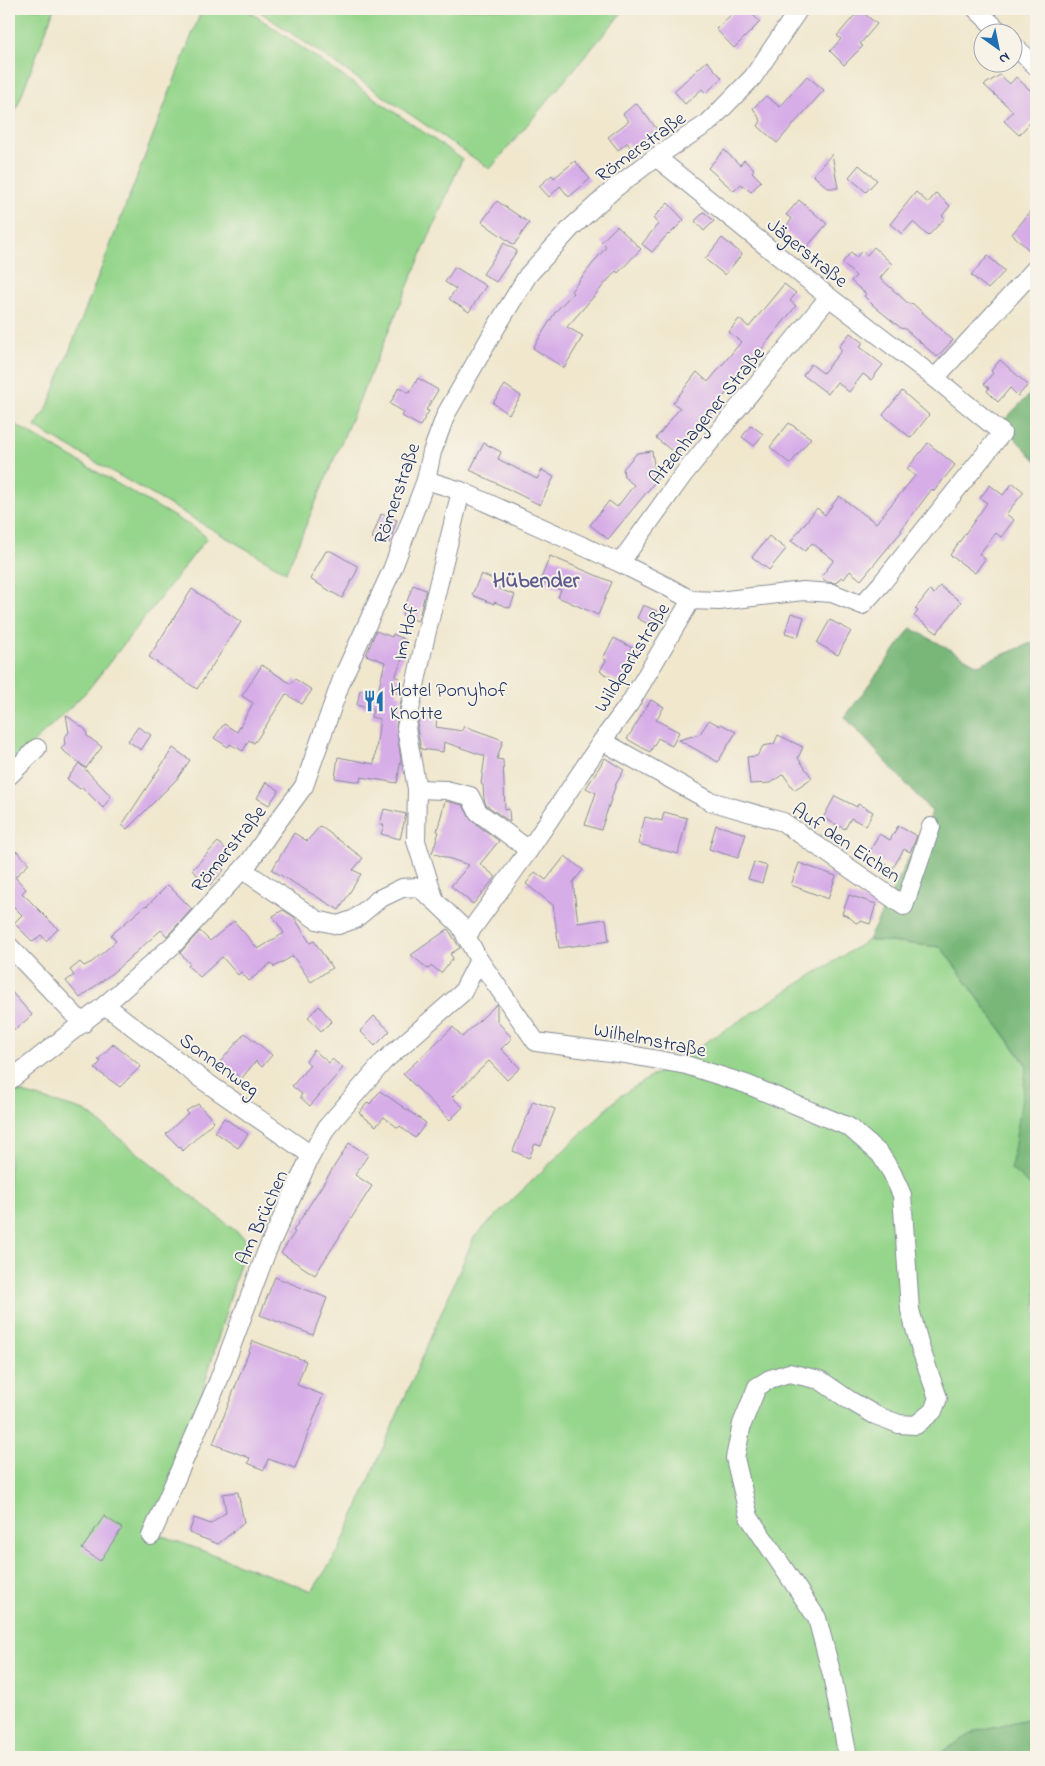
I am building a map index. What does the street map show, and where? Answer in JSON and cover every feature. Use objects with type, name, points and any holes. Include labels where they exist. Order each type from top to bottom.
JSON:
[{"type":"street","name":"Römerstraße","points":[[9,1082],[106,1005],[173,945],[243,870],[304,786],[342,679],[392,570],[426,480],[432,452],[446,414],[528,275],[572,227],[615,188],[656,157],[708,123],[753,77],[799,9]]},
{"type":"street","points":[[976,9],[990,22]]},
{"type":"street","points":[[1022,53],[1036,66]]},
{"type":"street","name":"Jägerstraße","points":[[656,157],[829,297],[935,378],[1002,433]]},
{"type":"street","points":[[935,378],[1036,268]]},
{"type":"street","name":"Atzenhagener Straße","points":[[620,563],[683,475],[829,297]]},
{"type":"street","name":"Wildparkstraße","points":[[466,937],[529,850],[602,741],[630,703],[691,600],[718,601],[803,592],[832,593],[862,605],[1002,433]]},
{"type":"street","points":[[426,480],[461,490],[620,563],[691,600]]},
{"type":"street","name":"Im Hof","points":[[435,900],[416,841],[417,789],[406,728],[425,639],[461,490]]},
{"type":"street","name":"Auf den Eichen","points":[[602,741],[710,801],[783,822],[904,906],[931,827]]},
{"type":"street","points":[[9,776],[37,748]]},
{"type":"street","points":[[417,789],[446,790],[470,796],[478,812],[529,850]]},
{"type":"street","name":"Wilhelmstraße","points":[[243,870],[317,920],[338,925],[355,919],[379,899],[402,888],[418,888],[435,900],[460,925],[479,960],[536,1042],[625,1054],[686,1065],[746,1084],[849,1127],[880,1154],[892,1173],[902,1195],[910,1310],[920,1350],[938,1398],[933,1411],[916,1425],[899,1424],[876,1415],[849,1400],[820,1380],[789,1373],[770,1379],[757,1386],[742,1424],[735,1458],[749,1518],[817,1618],[832,1675],[848,1757]]},
{"type":"street","points":[[9,946],[82,1024]]},
{"type":"street","name":"Am Brüchen","points":[[151,1536],[218,1382],[266,1253],[327,1127],[384,1062],[462,993],[479,960]]},
{"type":"street","name":"Sonnenweg","points":[[106,1005],[200,1078],[312,1155]]},
{"type":"green space","points":[[9,9],[54,9],[9,128]]},
{"type":"green space","points":[[202,9],[246,9],[462,159],[286,572],[35,427],[48,406]]},
{"type":"green space","points":[[256,9],[625,9],[490,169]]},
{"type":"green space","points":[[1036,388],[1036,461],[1001,423]]},
{"type":"green space","points":[[9,421],[199,531],[207,538],[87,691],[9,766]]},
{"type":"green space","points":[[911,628],[978,665],[1036,641],[1036,1191],[1011,1169],[1027,1065],[941,947],[868,940],[932,812],[845,717]]},
{"type":"green space","points":[[868,940],[941,947],[1027,1066],[1012,1169],[1036,1191],[1036,1717],[976,1731],[934,1757],[9,1757],[9,1089],[85,1111],[247,1240],[160,1535],[312,1591],[339,1550],[474,1237],[620,1096]]},
{"type":"green space","points":[[1036,1717],[1036,1757],[934,1757],[976,1731]]},
{"type":"building","points":[[737,9],[747,9],[760,22],[734,48],[716,29]]},
{"type":"building","points":[[861,11],[877,24],[860,44],[863,46],[844,65],[830,51],[841,39],[837,36],[855,15],[857,16]]},
{"type":"building","points":[[707,61],[722,78],[706,93],[702,89],[685,104],[674,91]]},
{"type":"building","points":[[1000,75],[1010,84],[1016,77],[1030,90],[1036,89],[1036,116],[1019,135],[1004,121],[1013,111],[984,85]]},
{"type":"building","points":[[807,76],[824,90],[777,143],[758,126],[761,121],[753,108],[766,96],[780,107]]},
{"type":"building","points":[[636,103],[657,129],[632,149],[627,143],[618,150],[608,137],[629,121],[623,114]]},
{"type":"building","points":[[724,150],[740,165],[744,160],[754,169],[752,172],[761,181],[751,192],[741,184],[734,191],[708,168]]},
{"type":"building","points":[[832,154],[838,188],[828,188],[813,175]]},
{"type":"building","points":[[575,161],[590,179],[569,197],[560,186],[549,197],[539,186],[552,175],[554,178]]},
{"type":"building","points":[[859,165],[877,180],[866,192],[849,177]]},
{"type":"building","points":[[916,192],[928,203],[936,193],[950,206],[942,216],[945,218],[928,236],[913,222],[902,234],[890,224]]},
{"type":"building","points":[[799,200],[827,224],[805,249],[783,229],[792,219],[786,215]]},
{"type":"building","points":[[497,201],[529,223],[514,245],[482,222]]},
{"type":"building","points":[[668,203],[684,220],[652,252],[642,244],[658,224],[653,218]]},
{"type":"building","points":[[1036,205],[1036,242],[1029,250],[1012,234]]},
{"type":"building","points":[[704,212],[714,221],[704,231],[695,221]]},
{"type":"building","points":[[617,226],[641,249],[618,273],[616,271],[567,327],[583,336],[564,368],[533,348],[556,311],[573,293],[571,291],[606,247],[601,242]]},
{"type":"building","points":[[722,238],[742,254],[725,275],[705,259]]},
{"type":"building","points":[[504,243],[517,251],[496,282],[483,274]]},
{"type":"building","points":[[874,247],[892,264],[880,278],[910,305],[912,303],[953,340],[937,357],[904,328],[902,329],[875,307],[864,296],[866,294],[851,281],[856,276],[842,263],[851,252],[856,257],[862,251],[867,255]]},
{"type":"building","points":[[988,256],[1005,271],[988,289],[971,275]]},
{"type":"building","points":[[455,267],[486,286],[469,312],[449,299],[456,289],[445,282]]},
{"type":"building","points":[[784,284],[796,293],[790,301],[796,306],[677,455],[656,438],[680,408],[673,403],[697,372],[708,382],[741,342],[729,332],[739,319],[749,327]]},
{"type":"building","points":[[850,333],[863,342],[860,347],[883,365],[871,380],[863,374],[849,392],[837,382],[828,394],[803,375],[811,364],[823,373],[842,350],[839,347]]},
{"type":"building","points":[[1000,360],[1028,385],[1018,396],[1010,388],[998,402],[987,391],[989,388],[984,384]]},
{"type":"building","points":[[418,378],[438,390],[426,410],[429,411],[420,426],[402,416],[404,412],[390,404],[399,387],[409,393]]},
{"type":"building","points":[[505,385],[521,396],[509,414],[493,403]]},
{"type":"building","points":[[902,391],[929,415],[911,438],[883,415]]},
{"type":"building","points":[[789,423],[811,438],[790,464],[770,447]]},
{"type":"building","points":[[751,425],[763,434],[754,446],[742,437]]},
{"type":"building","points":[[484,443],[501,452],[498,459],[537,479],[542,470],[554,477],[540,505],[470,470]]},
{"type":"building","points":[[928,443],[955,465],[934,491],[932,489],[902,531],[861,580],[850,571],[844,579],[841,577],[836,583],[827,582],[821,577],[834,560],[812,543],[805,551],[791,541],[817,508],[825,515],[839,496],[876,523],[915,476],[907,469]]},
{"type":"building","points":[[652,451],[655,472],[660,476],[608,539],[590,525],[609,501],[617,507],[634,485],[624,477],[623,469],[637,453]]},
{"type":"building","points":[[1013,483],[1024,492],[1006,514],[1014,520],[1001,537],[996,533],[979,554],[985,559],[975,573],[950,555],[987,503],[980,498],[990,485],[1003,495]]},
{"type":"building","points":[[381,514],[397,520],[389,543],[372,538]]},
{"type":"building","points":[[769,536],[786,549],[769,570],[752,557]]},
{"type":"building","points":[[326,551],[331,551],[357,566],[357,571],[342,598],[310,579]]},
{"type":"building","points":[[550,556],[612,582],[598,615],[558,597],[561,590],[540,581]]},
{"type":"building","points":[[481,574],[502,583],[499,589],[515,595],[510,608],[472,595]]},
{"type":"building","points":[[413,585],[426,590],[418,621],[402,615]]},
{"type":"building","points":[[940,586],[961,602],[937,633],[914,616],[918,611],[915,609],[930,590],[934,594]]},
{"type":"building","points":[[192,589],[241,622],[197,689],[149,657]]},
{"type":"building","points":[[643,605],[657,611],[650,625],[637,618]]},
{"type":"building","points":[[791,613],[804,617],[798,637],[785,633]]},
{"type":"building","points":[[830,620],[851,631],[838,655],[817,643]]},
{"type":"building","points":[[376,631],[392,637],[393,634],[406,640],[401,650],[405,652],[395,677],[400,678],[397,694],[402,696],[396,726],[401,759],[397,783],[361,777],[360,782],[335,778],[338,757],[374,764],[380,719],[371,717],[373,710],[357,705],[360,690],[378,692],[385,662],[366,655]]},
{"type":"building","points":[[614,638],[638,651],[620,683],[600,671],[606,660],[603,658]]},
{"type":"building","points":[[262,665],[291,684],[295,679],[312,690],[302,704],[286,694],[258,738],[254,743],[249,740],[243,751],[230,744],[228,747],[214,738],[224,724],[237,732],[253,703],[242,696]]},
{"type":"building","points":[[651,700],[664,707],[656,720],[679,732],[672,746],[658,738],[650,752],[627,739]]},
{"type":"building","points":[[66,715],[86,730],[87,736],[102,747],[86,768],[61,749],[65,744],[64,738],[69,732]]},
{"type":"building","points":[[420,715],[437,716],[436,727],[462,731],[464,726],[503,740],[497,759],[503,760],[505,810],[509,809],[510,822],[486,805],[483,785],[481,784],[485,756],[444,742],[443,752],[421,749],[417,728]]},
{"type":"building","points":[[709,720],[736,732],[718,762],[679,740],[700,734]]},
{"type":"building","points":[[138,727],[151,735],[141,750],[128,741]]},
{"type":"building","points":[[778,735],[803,747],[798,758],[812,778],[794,790],[783,774],[771,783],[750,784],[747,757],[757,756],[763,746],[774,744]]},
{"type":"building","points":[[173,748],[190,760],[177,779],[127,829],[122,825]]},
{"type":"building","points":[[605,758],[624,770],[616,784],[601,830],[585,825],[596,793],[586,788]]},
{"type":"building","points":[[79,763],[111,796],[103,808],[82,787],[80,789],[67,779]]},
{"type":"building","points":[[266,782],[279,790],[269,805],[257,798]]},
{"type":"building","points":[[835,796],[857,807],[858,804],[873,812],[866,826],[851,818],[845,829],[823,818]]},
{"type":"building","points":[[445,801],[463,805],[471,820],[499,841],[480,864],[496,877],[473,904],[451,886],[469,865],[432,853],[439,832],[437,831]]},
{"type":"building","points":[[384,809],[406,814],[400,839],[381,834],[384,824],[380,824]]},
{"type":"building","points":[[664,812],[687,818],[678,854],[638,844],[645,817],[662,821]]},
{"type":"building","points":[[716,825],[746,834],[738,858],[709,849]]},
{"type":"building","points":[[320,826],[363,858],[353,870],[361,874],[339,910],[272,870],[294,833],[307,841]]},
{"type":"building","points":[[898,826],[917,836],[910,852],[904,849],[893,868],[868,855],[879,834],[890,840]]},
{"type":"building","points":[[218,842],[229,852],[217,864],[224,870],[209,886],[192,870]]},
{"type":"building","points":[[17,851],[29,864],[15,877],[26,889],[22,893],[58,929],[46,941],[41,935],[33,942],[14,923],[22,915],[11,904],[9,906],[9,859]]},
{"type":"building","points":[[565,856],[583,870],[573,882],[578,923],[606,919],[609,941],[559,948],[553,905],[526,884],[535,872],[546,880]]},
{"type":"building","points":[[754,862],[767,866],[762,883],[748,879]]},
{"type":"building","points":[[799,863],[836,876],[828,899],[791,885]]},
{"type":"building","points":[[168,885],[192,909],[167,936],[161,930],[116,970],[80,998],[66,981],[74,975],[70,970],[80,962],[84,966],[92,962],[116,941],[111,935],[147,906]]},
{"type":"building","points":[[849,895],[876,904],[870,924],[861,921],[856,923],[848,916],[842,914]]},
{"type":"building","points":[[283,910],[294,917],[310,943],[314,941],[332,968],[311,982],[293,956],[274,967],[271,963],[249,981],[241,972],[238,975],[222,957],[200,977],[188,966],[190,964],[180,953],[200,931],[210,941],[234,921],[258,949],[284,933],[273,916]]},
{"type":"building","points":[[448,929],[460,948],[450,954],[453,958],[441,973],[432,966],[428,969],[411,955]]},
{"type":"building","points":[[9,989],[32,1015],[15,1030],[9,1022]]},
{"type":"building","points":[[497,1004],[497,1021],[512,1038],[501,1049],[520,1068],[507,1080],[489,1061],[452,1097],[463,1107],[450,1120],[403,1074],[453,1027],[462,1037]]},
{"type":"building","points":[[319,1006],[332,1021],[321,1031],[308,1017]]},
{"type":"building","points":[[374,1016],[390,1031],[375,1046],[360,1031]]},
{"type":"building","points":[[245,1033],[272,1055],[262,1067],[256,1061],[241,1079],[220,1062]]},
{"type":"building","points":[[113,1044],[141,1066],[120,1087],[95,1069],[101,1061],[98,1060]]},
{"type":"building","points":[[314,1050],[329,1063],[332,1059],[343,1068],[310,1106],[300,1097],[302,1094],[292,1086],[310,1065],[306,1061]]},
{"type":"building","points":[[380,1091],[426,1123],[415,1138],[400,1126],[398,1128],[384,1117],[376,1126],[359,1113],[368,1102],[370,1104]]},
{"type":"building","points":[[533,1101],[555,1109],[541,1146],[535,1144],[529,1158],[513,1151]]},
{"type":"building","points":[[198,1104],[214,1121],[183,1151],[166,1134],[188,1113],[186,1111]]},
{"type":"building","points":[[224,1118],[248,1134],[238,1148],[215,1132]]},
{"type":"building","points":[[349,1143],[368,1155],[355,1175],[372,1186],[315,1275],[281,1253]]},
{"type":"building","points":[[275,1277],[327,1298],[313,1335],[260,1315]]},
{"type":"building","points":[[253,1341],[306,1361],[297,1385],[323,1395],[295,1468],[268,1459],[264,1470],[248,1463],[250,1458],[213,1444]]},
{"type":"building","points":[[238,1492],[244,1523],[218,1544],[189,1533],[194,1518],[211,1524],[226,1512],[223,1494]]},
{"type":"building","points":[[104,1516],[122,1528],[100,1561],[82,1549]]},
{"type":"place","name":"Hotel Ponyhof Knotte","points":[[374,701]]},
{"type":"district","name":"Hübender","points":[[536,579]]}]
